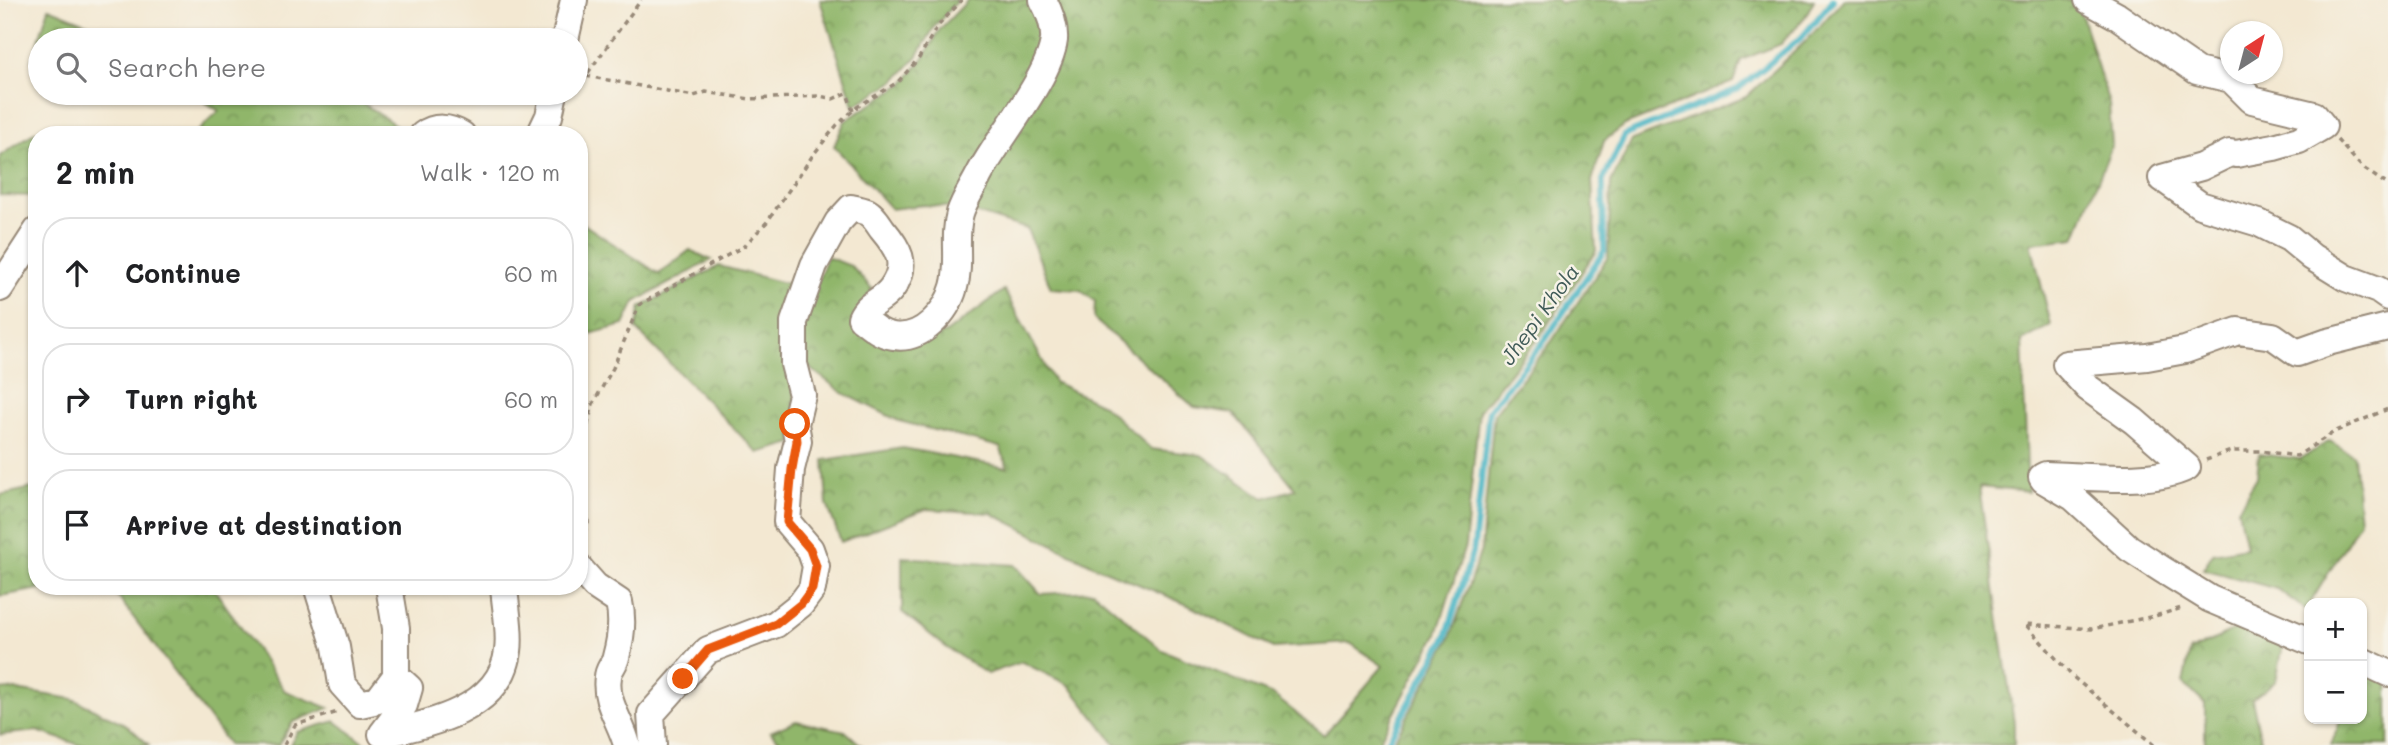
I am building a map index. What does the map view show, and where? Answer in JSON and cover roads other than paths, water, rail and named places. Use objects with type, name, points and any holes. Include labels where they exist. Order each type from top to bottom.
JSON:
[{"type":"street","points":[[568,28],[574,0]]},
{"type":"street","points":[[653,745],[651,714],[708,650],[776,624],[801,604],[812,589],[816,566],[810,549],[787,522],[797,441],[795,424],[802,395],[794,364],[794,322],[804,289],[826,241],[851,208],[870,213],[893,241],[901,257],[900,271],[893,287],[880,300],[865,308],[861,318],[879,331],[895,337],[916,333],[931,324],[944,309],[954,286],[956,233],[960,211],[981,170],[1045,69],[1054,40],[1050,13],[1043,0]]},
{"type":"street","points":[[2088,0],[2117,16],[2197,71],[2231,79],[2252,100],[2314,115],[2323,127],[2299,141],[2274,148],[2230,153],[2201,167],[2162,178],[2200,205],[2259,223],[2289,238],[2312,257],[2346,278],[2378,290],[2388,297]]},
{"type":"street","points":[[544,126],[551,105]]},
{"type":"street","points":[[0,288],[28,245]]},
{"type":"street","points":[[2304,639],[2210,599],[2129,548],[2073,497],[2042,477],[2098,476],[2135,479],[2177,472],[2188,467],[2134,421],[2088,388],[2066,364],[2147,357],[2185,350],[2238,331],[2273,336],[2297,353],[2388,327]]},
{"type":"street","points":[[588,578],[619,602],[624,620],[617,657],[607,675],[608,702],[621,724],[627,745]]},
{"type":"street","points":[[320,595],[336,647],[342,684],[360,704],[378,700],[396,676],[396,628],[390,595]]},
{"type":"street","points":[[396,676],[409,688],[404,705],[382,734],[418,727],[451,715],[480,699],[500,680],[508,651],[505,595]]},
{"type":"street","points":[[2367,664],[2388,673]]},
{"type":"waterway","name":"Jhepi Khola","points":[[1386,745],[1446,637],[1474,547],[1489,410],[1545,340],[1604,251],[1603,180],[1625,135],[1738,89],[1803,36],[1833,0]]}]
